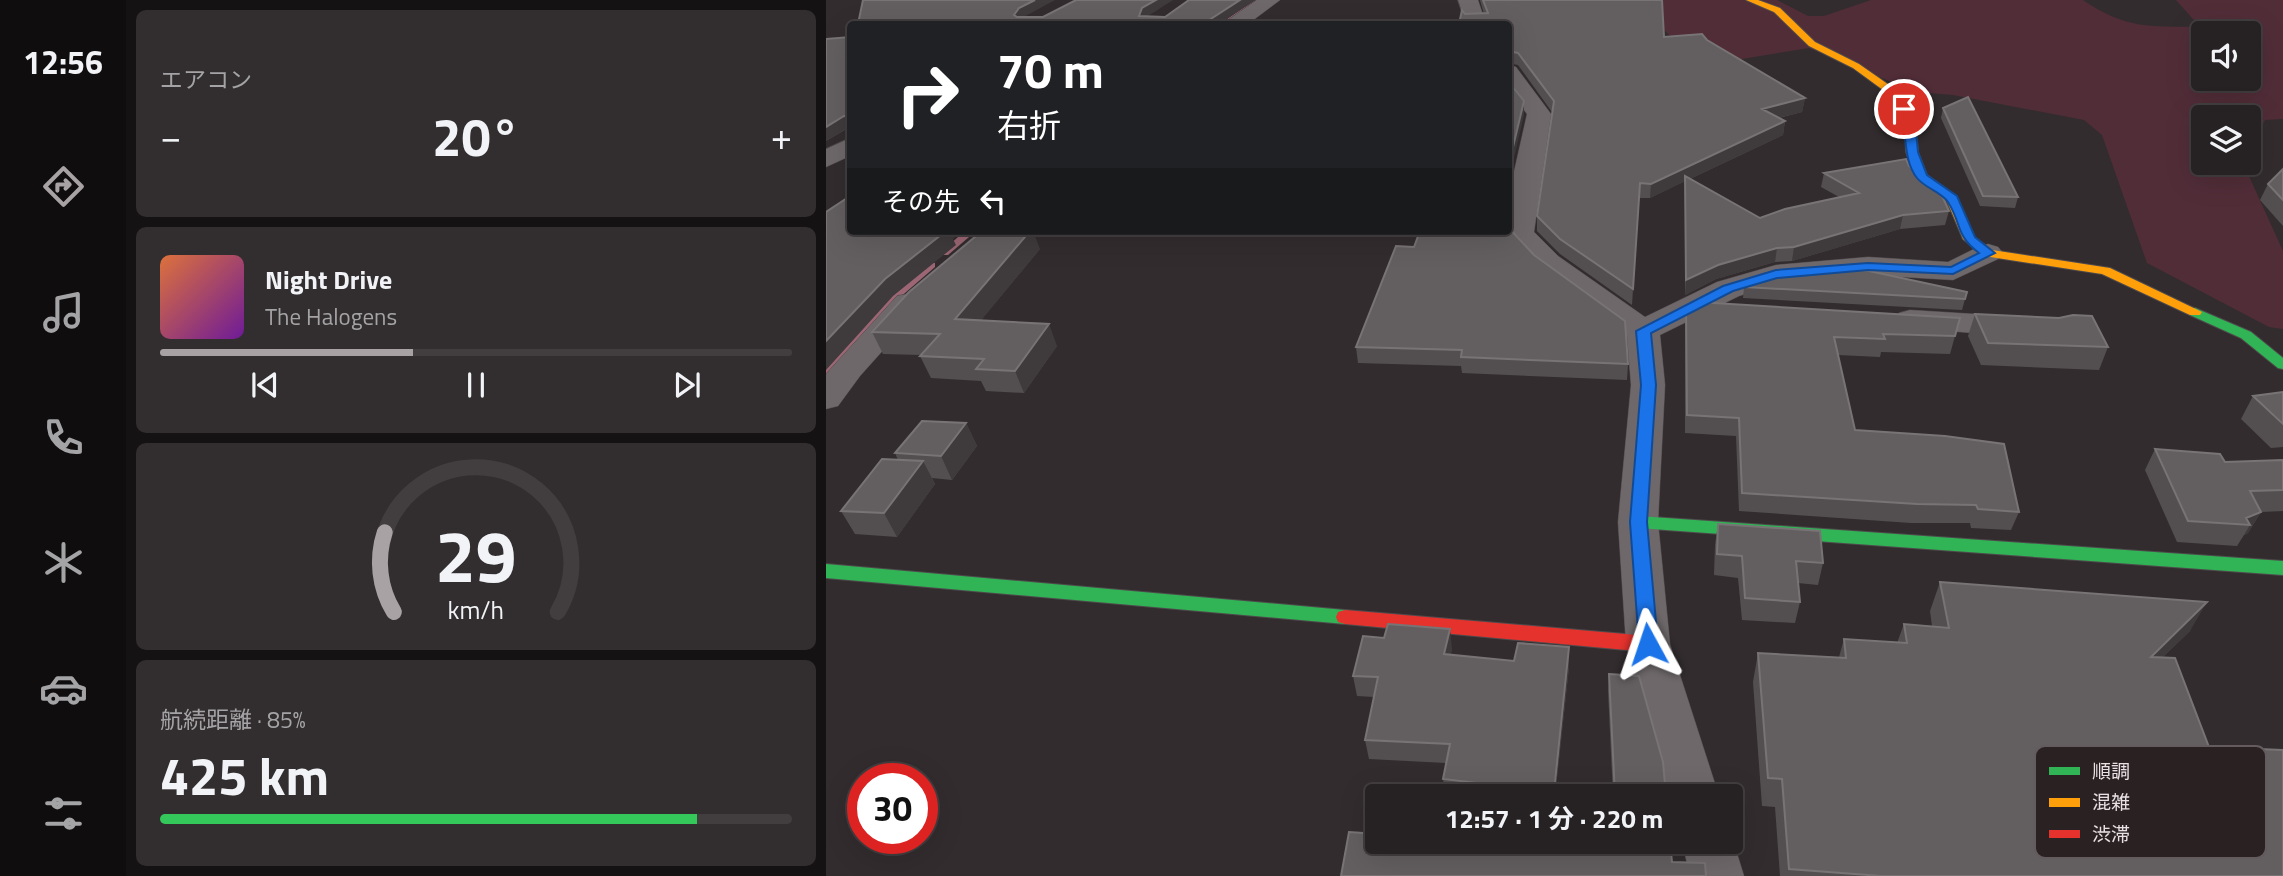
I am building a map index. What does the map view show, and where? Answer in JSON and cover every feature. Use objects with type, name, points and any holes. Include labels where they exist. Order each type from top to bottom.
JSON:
[{"type":"street","points":[[1238,21],[1270,0]]},
{"type":"street","points":[[1468,0],[1474,21]]},
{"type":"street","points":[[1750,0],[1777,10],[1812,44],[1856,66],[1898,96],[1910,122],[1912,152],[1922,177],[1952,199],[1969,239],[1988,253],[2105,271],[2246,335],[2283,365]]},
{"type":"street","points":[[1512,77],[1539,114],[1525,185],[1519,234],[1547,262],[1643,331],[1648,385],[1638,522],[1648,644],[1690,784]]},
{"type":"street","points":[[826,159],[847,148]]},
{"type":"street","points":[[1643,331],[1728,289],[1776,274],[1868,267],[1953,271],[1988,253]]},
{"type":"street","points":[[826,398],[898,314],[926,289]]},
{"type":"street","points":[[1692,307],[1761,311]]},
{"type":"street","points":[[1885,319],[2051,328]]},
{"type":"street","points":[[1638,522],[2283,568]]},
{"type":"street","points":[[826,571],[1648,644]]},
{"type":"street","points":[[1711,854],[1717,876]]},
{"type":"shaded area","points":[[1635,0],[1777,0],[1808,16],[1824,16],[1871,0],[2083,0],[2113,17],[2126,21],[2153,26],[2191,27],[2191,91],[2261,91],[2261,21],[2195,21],[2176,0],[2283,0],[2283,119],[2265,120],[2261,128],[2261,105],[2191,105],[2191,175],[2248,175],[2283,251],[2283,329],[2269,327],[2147,263],[2102,135],[2084,120],[1953,95],[1916,92],[1809,48],[1736,60],[1676,42]]},
{"type":"building","points":[[863,0],[1035,0],[1019,8],[1014,15],[1043,17],[1076,0],[1156,0],[1142,8],[1139,16],[1165,17],[1189,0],[1240,0],[1208,21],[859,21]]},
{"type":"building","points":[[1483,0],[1662,0],[1664,37],[1702,34],[1707,40],[1805,98],[1762,109],[1785,121],[1651,184],[1640,183],[1633,289],[1560,239],[1537,216],[1554,101],[1518,53],[1512,52],[1512,21],[1460,21],[1462,10],[1465,14],[1488,13]]},
{"type":"building","points":[[847,37],[847,116],[826,127],[826,39]]},
{"type":"building","points":[[1512,86],[1524,101],[1512,151]]},
{"type":"building","points":[[1968,97],[2018,197],[1983,196],[1943,108]]},
{"type":"building","points":[[1906,159],[1909,166],[1940,191],[1949,211],[1903,215],[1794,247],[1777,248],[1718,265],[1686,280],[1685,176],[1760,218],[1785,209],[1859,193],[1824,173]]},
{"type":"building","points":[[2283,169],[2283,200],[2268,184]]},
{"type":"building","points":[[847,198],[847,235],[941,235],[885,279],[826,341],[826,212]]},
{"type":"building","points":[[1512,231],[1534,255],[1625,321],[1628,364],[1461,357],[1462,350],[1356,347],[1396,246],[1414,247],[1418,235],[1512,235]]},
{"type":"building","points":[[977,235],[1027,235],[955,319],[1049,324],[1015,371],[976,369],[984,359],[920,356],[940,334],[872,332],[909,292]]},
{"type":"building","points":[[1855,268],[1967,292],[1965,299],[1744,287],[1781,274]]},
{"type":"building","points":[[1697,302],[1960,318],[1955,336],[1883,334],[1885,339],[1834,337],[1855,430],[1945,436],[2004,444],[2019,512],[1978,509],[1976,505],[1742,493],[1739,418],[1687,415],[1686,308]]},
{"type":"building","points":[[1975,314],[2059,318],[2073,315],[2092,316],[2108,347],[1988,343]]},
{"type":"building","points":[[2283,392],[2283,424],[2253,396]]},
{"type":"building","points":[[922,421],[966,423],[941,456],[895,453]]},
{"type":"building","points":[[2155,449],[2220,454],[2225,462],[2283,460],[2283,490],[2250,491],[2261,512],[2246,518],[2250,525],[2188,521]]},
{"type":"building","points":[[882,459],[923,461],[884,513],[841,511]]},
{"type":"building","points":[[1718,524],[1820,531],[1823,563],[1796,561],[1800,602],[1745,598],[1742,556],[1717,554]]},
{"type":"building","points":[[1940,582],[2207,602],[2151,657],[2175,658],[2209,746],[2035,746],[2035,858],[2266,858],[2266,749],[2283,750],[2283,876],[1881,876],[1789,869],[1782,779],[1768,778],[1758,653],[1846,658],[1844,639],[1907,643],[1904,624],[1949,628]]},
{"type":"building","points":[[1388,624],[1450,629],[1444,654],[1514,661],[1518,643],[1569,647],[1555,784],[1486,784],[1443,779],[1450,744],[1365,740],[1378,677],[1353,676],[1363,636],[1384,638]]},
{"type":"building","points":[[1609,674],[1639,676],[1663,762],[1665,784],[1614,784]]},
{"type":"building","points":[[1349,832],[1365,833],[1365,854],[1671,854],[1672,862],[1705,863],[1706,876],[1341,876]]},
{"type":"waterway","points":[[1227,21],[1258,0]]},
{"type":"waterway","points":[[945,253],[966,235]]},
{"type":"waterway","points":[[826,374],[886,304],[931,265]]},
{"type":"traffic: fast","points":[[2195,312],[2246,335],[2283,365]]},
{"type":"traffic: fast","points":[[1638,522],[2283,568]]},
{"type":"traffic: fast","points":[[826,571],[1345,617]]},
{"type":"traffic: slow","points":[[1750,0],[1777,10],[1812,44],[1856,66],[1898,96],[1910,122],[1912,152],[1922,177],[1952,199],[1969,239],[1988,253],[2105,271],[2195,312]]},
{"type":"traffic: jam","points":[[1345,617],[1648,644]]},
{"type":"route","points":[[1648,644],[1638,522],[1648,385],[1643,331],[1728,289],[1776,274],[1868,267],[1953,271],[1988,253],[1969,239],[1952,199],[1922,177],[1912,152],[1910,122],[1904,109]]}]
